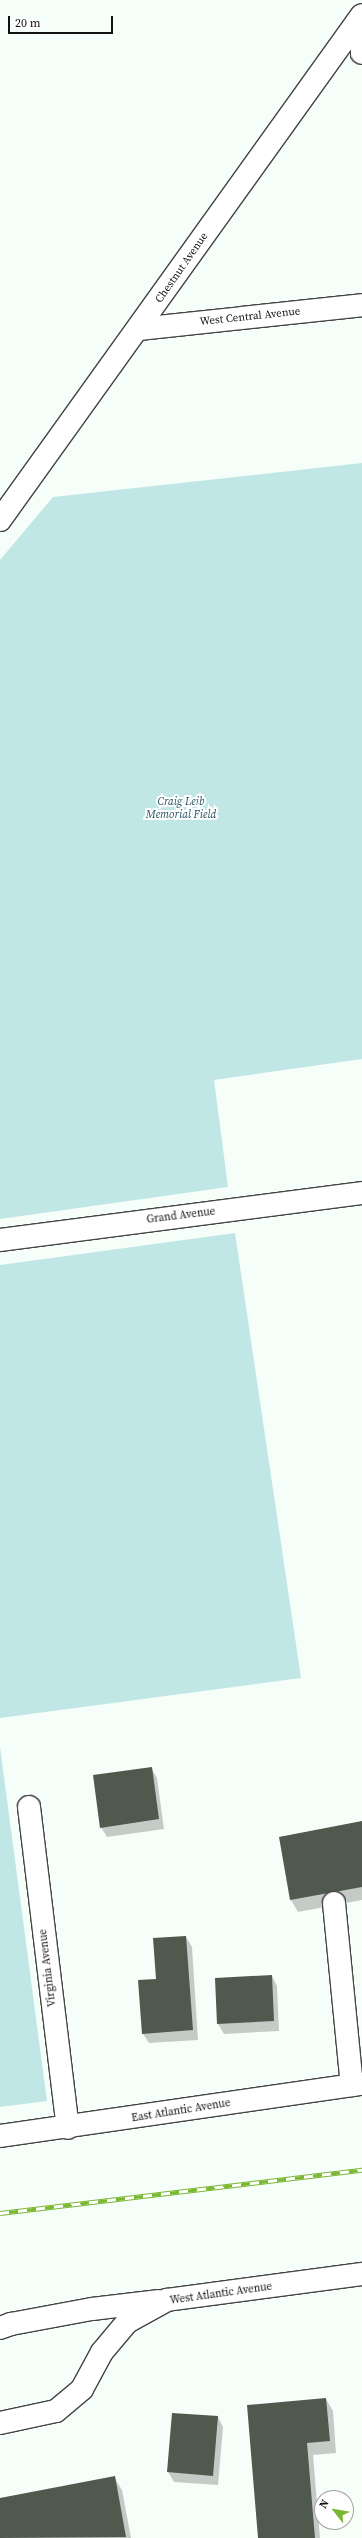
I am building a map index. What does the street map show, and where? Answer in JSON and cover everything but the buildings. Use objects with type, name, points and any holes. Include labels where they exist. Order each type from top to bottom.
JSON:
[{"type":"street","points":[[360,18],[362,53]]},
{"type":"street","name":"Chestnut Avenue","points":[[0,520],[139,329],[360,18]]},
{"type":"street","name":"West Central Avenue","points":[[139,329],[362,305]]},
{"type":"street","name":"Grand Avenue","points":[[0,1240],[362,1193]]},
{"type":"street","name":"Virginia Avenue","points":[[29,1807],[68,2128]]},
{"type":"street","points":[[334,1903],[357,2084]]},
{"type":"street","name":"East Atlantic Avenue","points":[[0,2136],[68,2128],[357,2084]]},
{"type":"street","name":"West Atlantic Avenue","points":[[0,2422],[56,2411],[82,2389],[102,2352],[127,2322],[167,2300],[362,2274]]},
{"type":"street","points":[[0,2328],[92,2309],[167,2300]]},
{"type":"green space","name":"Craig Leib Memorial Field","points":[[362,463],[362,1059],[214,1080],[228,1187],[0,1219],[0,560],[53,497]]},
{"type":"green space","points":[[235,1233],[301,1678],[0,1718],[0,1265]]},
{"type":"green space","points":[[0,1747],[47,2101],[0,2107]]},
{"type":"railway","points":[[0,2213],[362,2170]]}]
